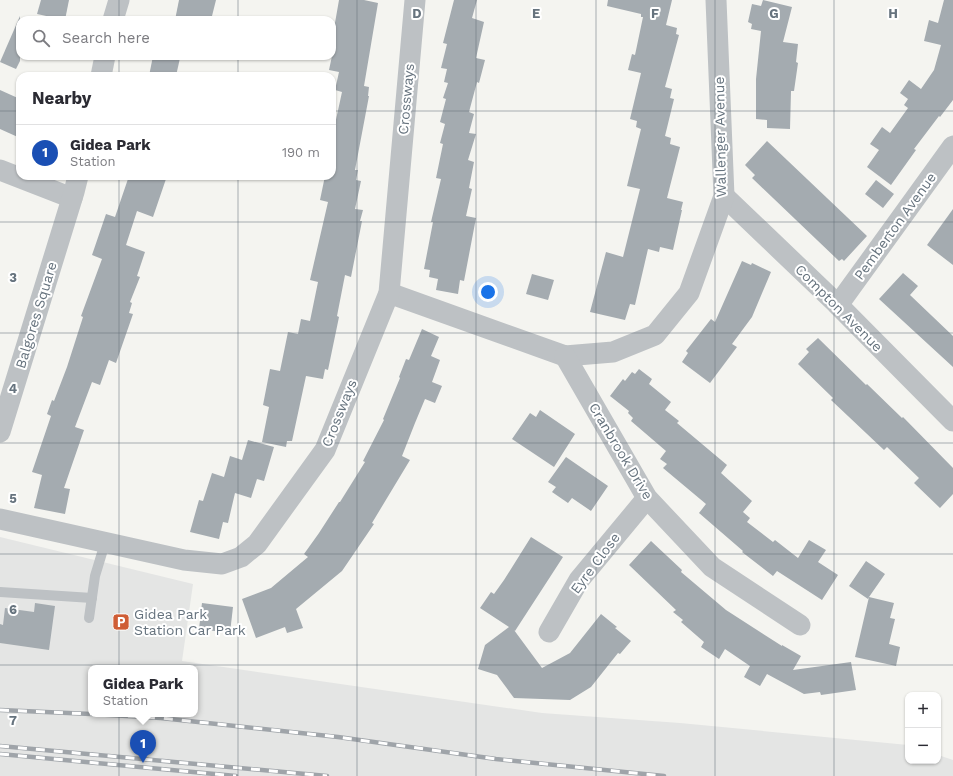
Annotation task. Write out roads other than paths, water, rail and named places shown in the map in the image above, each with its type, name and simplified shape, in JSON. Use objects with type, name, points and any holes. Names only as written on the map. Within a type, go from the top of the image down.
[{"type":"street","name":"Crossways","points":[[0,519],[184,560],[222,564],[241,557],[257,544],[325,450],[389,293],[415,0]]},
{"type":"street","name":"Wallenger Avenue","points":[[389,293],[565,356],[613,352],[655,335],[689,293],[724,196],[716,0]]},
{"type":"street","points":[[102,72],[104,60]]},
{"type":"street","name":"Pemberton Avenue","points":[[838,305],[953,146]]},
{"type":"street","points":[[0,170],[16,176]]},
{"type":"street","points":[[26,180],[72,198]]},
{"type":"street","name":"Balgores Square","points":[[0,432],[77,180]]},
{"type":"street","name":"Compton Avenue","points":[[724,196],[838,305],[953,421]]},
{"type":"street","name":"Cranbrook Drive","points":[[565,356],[646,498],[712,567],[800,626]]},
{"type":"street","name":"Eyre Close","points":[[549,632],[580,580],[646,498]]},
{"type":"lane","points":[[89,618],[95,576],[105,543]]},
{"type":"lane","points":[[0,592],[92,598]]},
{"type":"railway","points":[[0,710],[88,714]]},
{"type":"railway","points":[[144,717],[338,737],[496,759],[664,776]]},
{"type":"railway","points":[[0,746],[327,776]]},
{"type":"railway","points":[[0,754],[236,776]]},
{"type":"place","name":"Gidea Park Station Car Park","points":[[121,622]]},
{"type":"place","name":"Gidea Park","points":[[143,763]]}]
